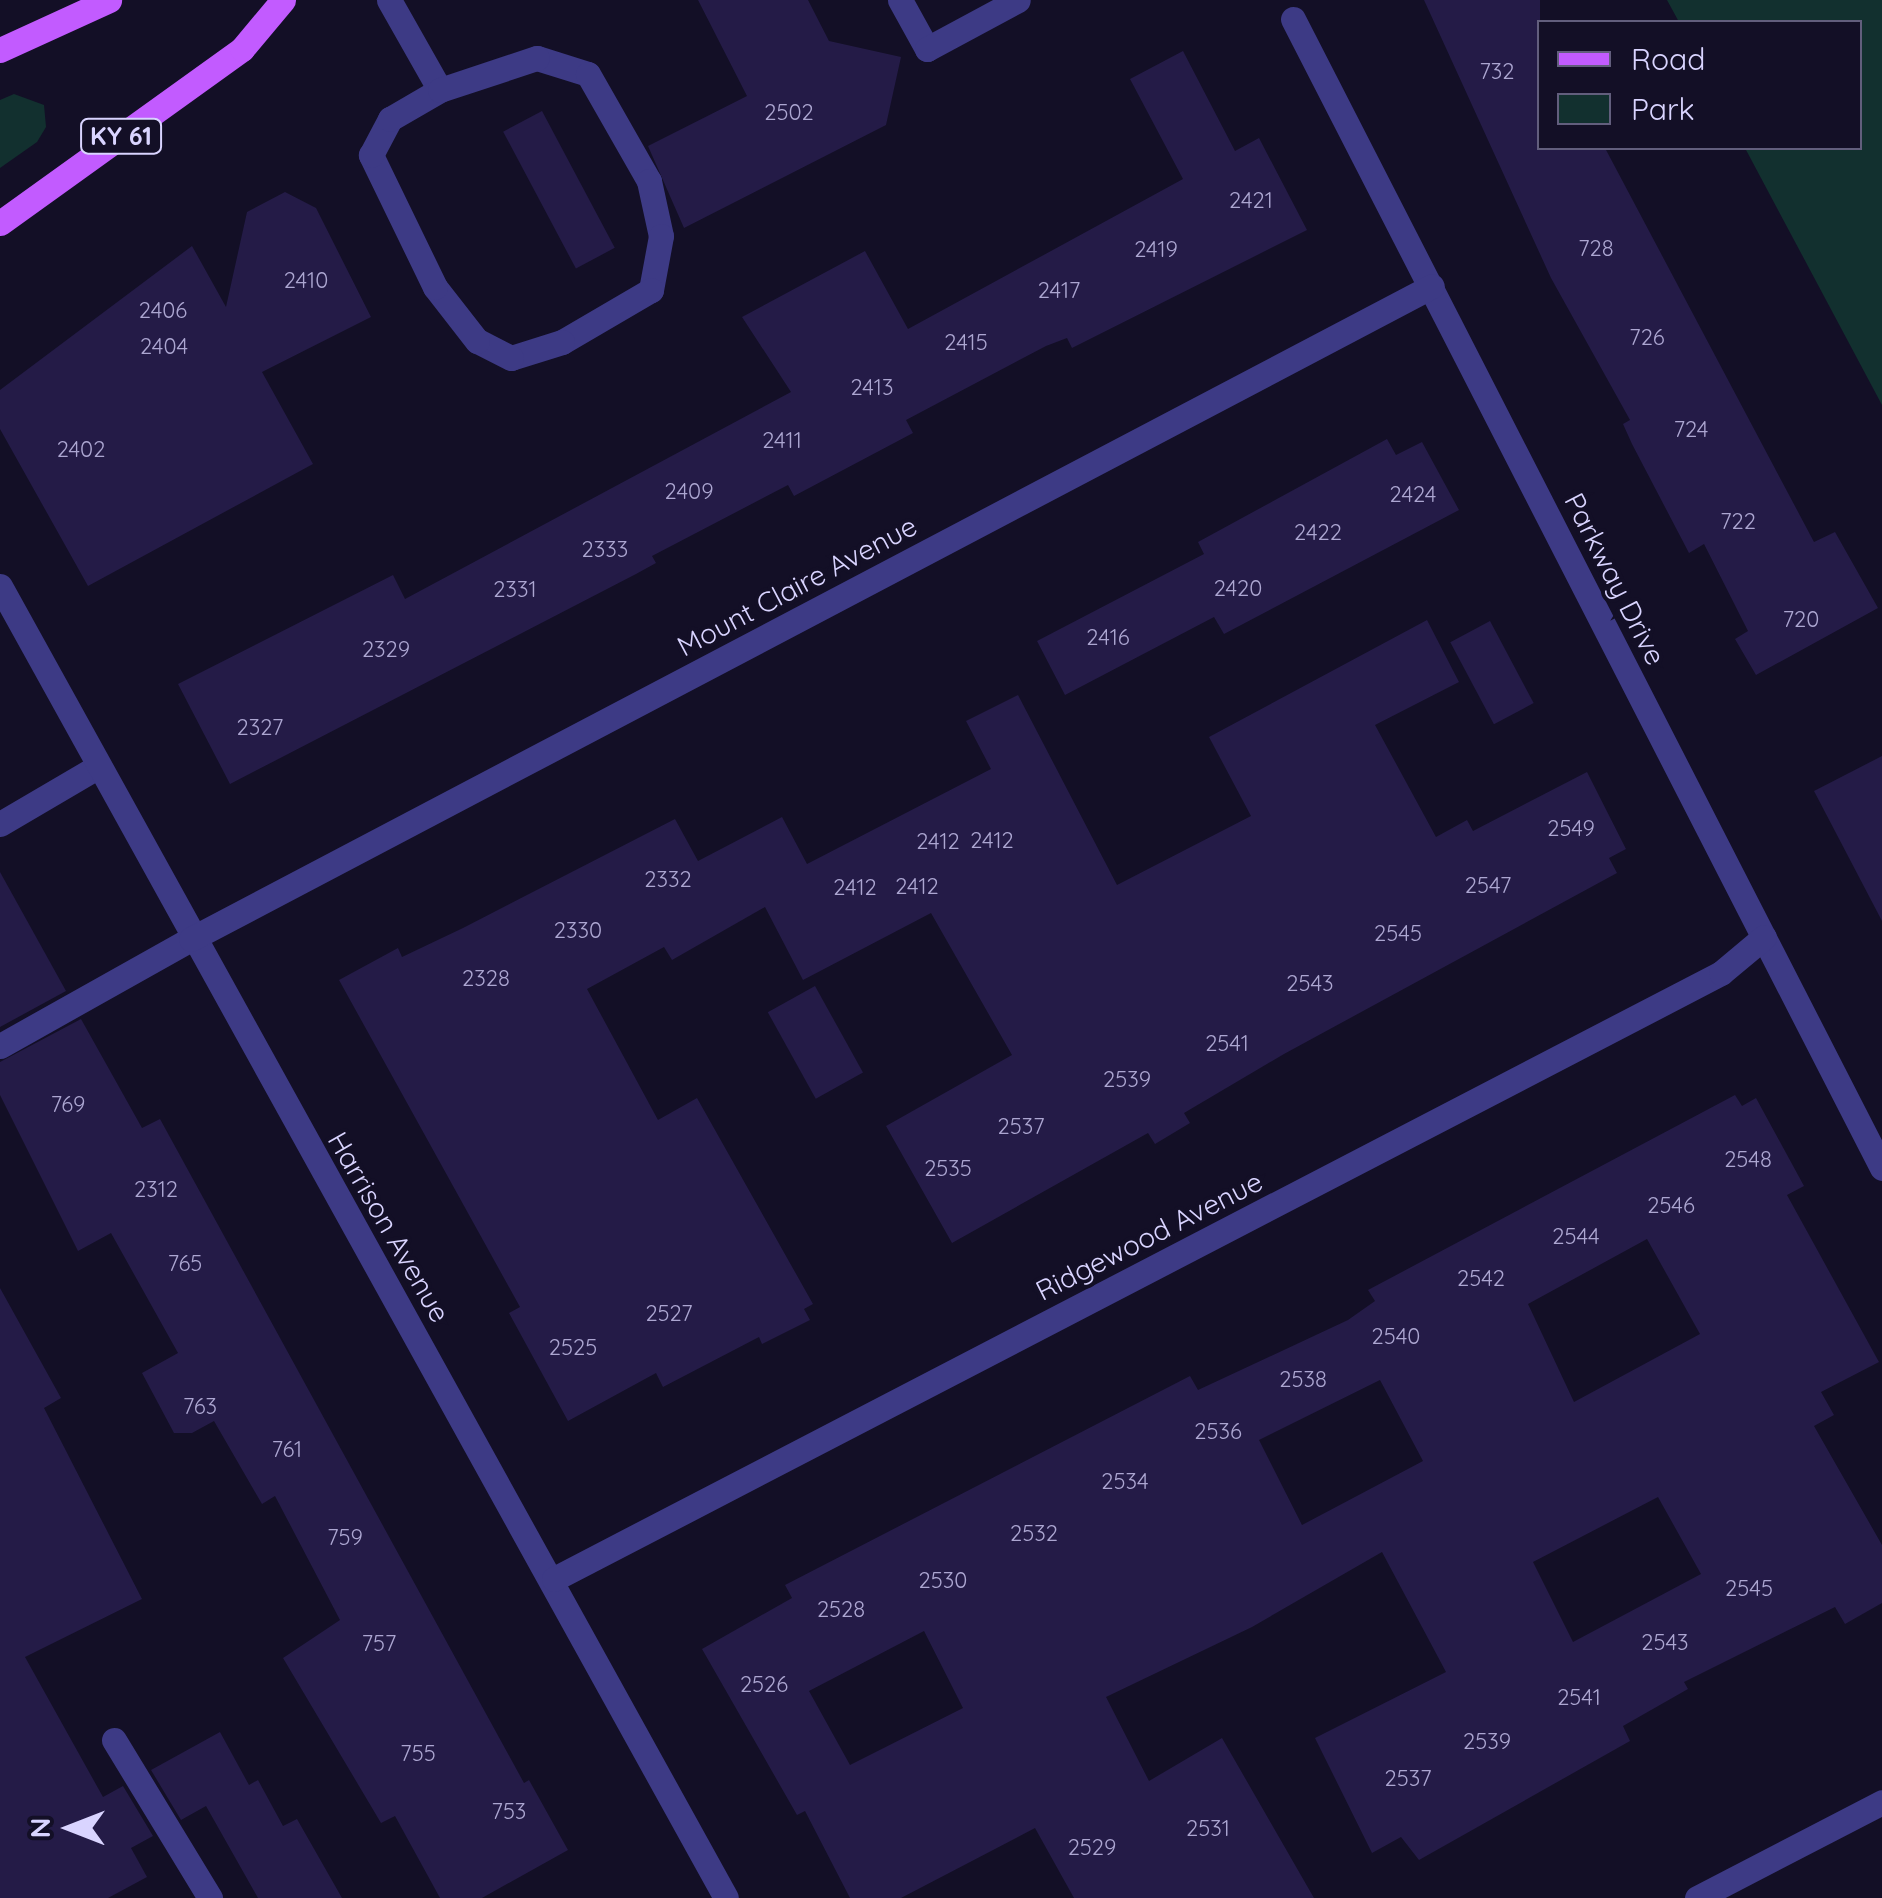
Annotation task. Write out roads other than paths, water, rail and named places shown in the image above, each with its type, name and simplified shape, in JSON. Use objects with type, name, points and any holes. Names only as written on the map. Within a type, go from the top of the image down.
[{"type":"main road","points":[[0,50],[109,0]]},
{"type":"main road","name":"KY 61","points":[[0,223],[242,49],[284,0]]},
{"type":"street","points":[[389,0],[440,90]]},
{"type":"street","points":[[900,0],[927,50],[1018,0]]},
{"type":"street","name":"Parkway Drive","points":[[1292,18],[1882,1168]]},
{"type":"street","points":[[538,58],[588,74],[649,181],[662,236],[651,290],[562,342],[511,358],[477,342],[435,287],[372,154],[390,119],[440,90],[538,58]]},
{"type":"street","name":"Mount Claire Avenue","points":[[0,1046],[190,939],[1432,286]]},
{"type":"street","name":"Harrison Avenue","points":[[0,586],[190,939],[554,1579],[726,1898]]},
{"type":"street","points":[[0,824],[97,766]]},
{"type":"street","name":"Ridgewood Avenue","points":[[554,1579],[1720,973],[1764,937]]},
{"type":"street","points":[[114,1740],[210,1898]]},
{"type":"street","points":[[1696,1898],[1882,1802]]}]
